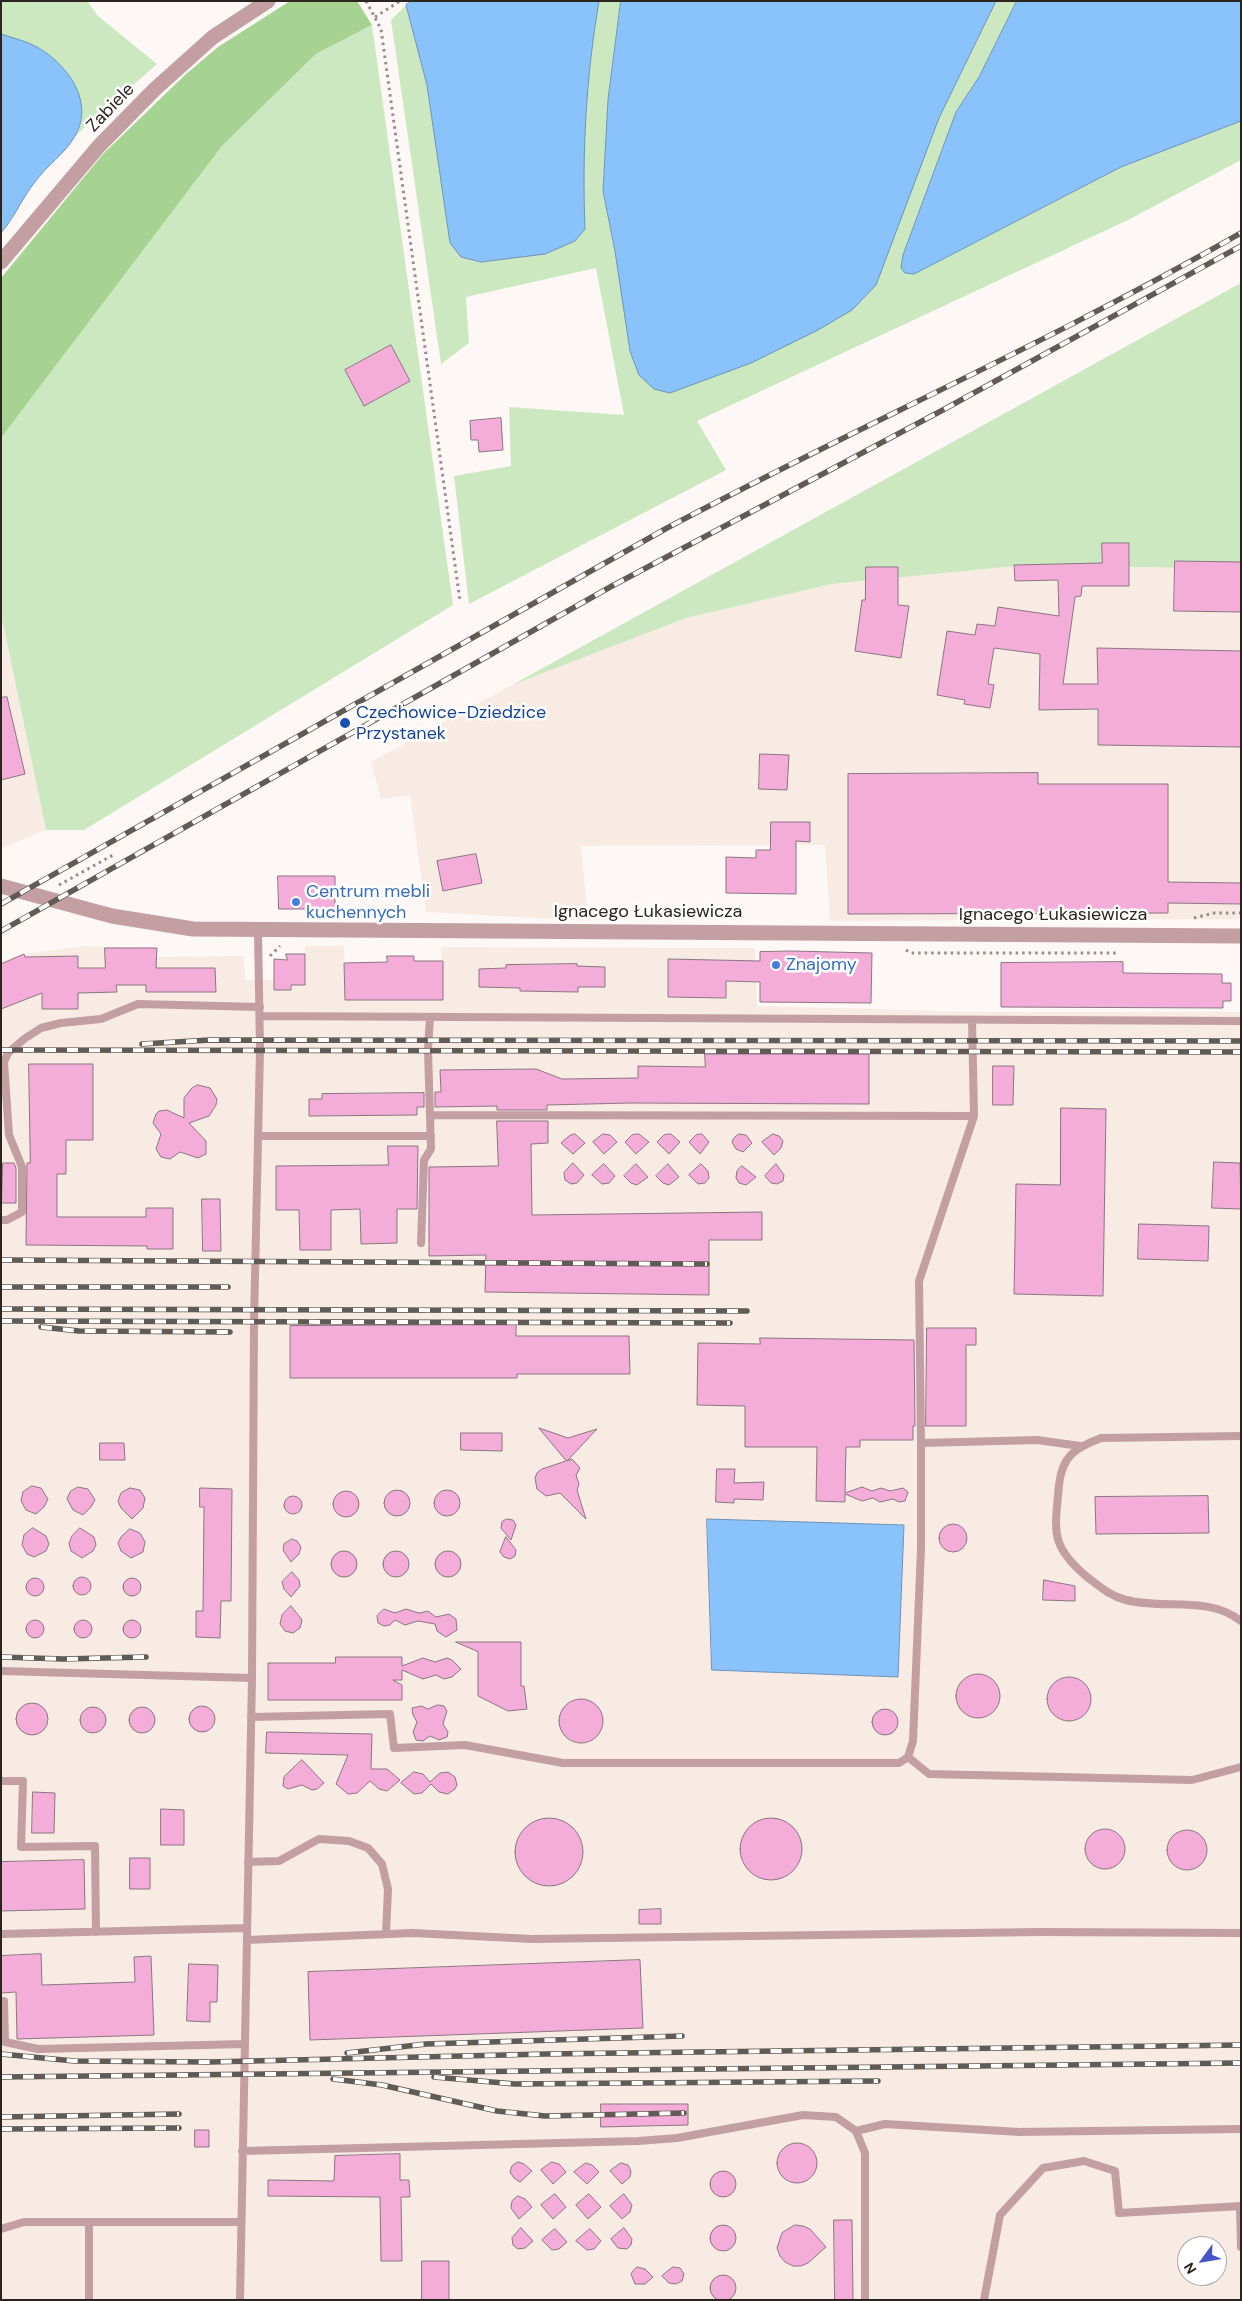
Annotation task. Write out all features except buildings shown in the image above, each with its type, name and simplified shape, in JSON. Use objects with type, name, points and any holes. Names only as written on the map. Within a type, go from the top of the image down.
[{"type":"street","name":"Zabiele","points":[[1,262],[99,146],[155,89],[213,37],[268,1]]},
{"type":"street","name":"Ignacego Łukasiewicza","points":[[1,886],[112,916],[193,929],[1241,936]]},
{"type":"lane","points":[[240,2300],[252,1678],[254,1332],[260,1011],[258,930]]},
{"type":"lane","points":[[1,1220],[7,1220],[22,1212],[22,1167],[9,1135],[3,1062],[8,1053],[24,1039],[42,1028],[61,1023],[101,1019],[138,1004],[260,1011],[430,1017],[1241,1021]]},
{"type":"lane","points":[[421,1243],[424,1160],[431,1149],[428,1050],[430,1017]]},
{"type":"lane","points":[[251,1717],[390,1714],[394,1748],[465,1745],[563,1763],[899,1762],[908,1757],[913,1741],[920,1588],[919,1281],[974,1116],[972,1020]]},
{"type":"lane","points":[[430,1115],[974,1116]]},
{"type":"lane","points":[[258,1136],[430,1136]]},
{"type":"lane","points":[[1241,1436],[1101,1438],[1080,1446],[1067,1459],[1060,1472],[1055,1528],[1059,1543],[1068,1561],[1108,1594],[1127,1600],[1214,1607],[1241,1620]]},
{"type":"lane","points":[[921,1443],[1037,1440],[1080,1446]]},
{"type":"lane","points":[[1,1671],[252,1678]]},
{"type":"lane","points":[[908,1757],[929,1774],[1192,1780],[1241,1767]]},
{"type":"lane","points":[[1,1782],[23,1782],[21,1847],[95,1846],[96,1932]]},
{"type":"lane","points":[[248,1862],[279,1861],[320,1839],[349,1841],[368,1848],[382,1864],[388,1889],[386,1934]]},
{"type":"lane","points":[[1,1934],[247,1928]]},
{"type":"lane","points":[[247,1940],[413,1933],[532,1939],[1040,1932],[1241,1933]]},
{"type":"lane","points":[[1,2001],[4,2001],[5,2042],[38,2049],[244,2044]]},
{"type":"lane","points":[[242,2151],[638,2141],[677,2138],[804,2115],[836,2118],[856,2131],[865,2152],[865,2300]]},
{"type":"lane","points":[[856,2131],[885,2124],[1020,2132],[1241,2129]]},
{"type":"lane","points":[[984,2300],[1000,2215],[1043,2168],[1084,2161],[1115,2171],[1119,2213],[1240,2206],[1241,2247]]},
{"type":"lane","points":[[1,2229],[24,2222],[241,2222]]},
{"type":"lane","points":[[89,2222],[89,2300]]},
{"type":"path","points":[[366,1],[381,29],[460,601]]},
{"type":"path","points":[[375,17],[400,1]]},
{"type":"path","points":[[39,897],[113,855]]},
{"type":"shaded area","points":[[1026,565],[1241,569],[1241,919],[830,921],[825,845],[581,846],[588,921],[426,912],[410,795],[381,799],[371,762],[512,685],[686,618],[832,584]]},
{"type":"shaded area","points":[[1,614],[46,830],[1,848]]},
{"type":"shaded area","points":[[85,946],[155,948],[155,957],[244,956],[245,980],[274,980],[274,990],[291,985],[305,985],[305,946],[344,946],[345,1000],[443,1000],[441,947],[755,948],[757,1006],[987,1012],[1241,1012],[1241,2300],[1,2300],[1,962],[24,954]]},
{"type":"green space","points":[[1,1],[87,1],[98,16],[157,64],[75,136],[82,117],[65,69],[37,47],[1,34]]},
{"type":"green space","points":[[290,1],[357,1],[372,25],[316,54],[222,146],[1,438],[1,278],[103,154],[186,74],[218,47]]},
{"type":"green space","points":[[599,1],[621,1],[608,100],[603,191],[615,251],[939,118],[996,1],[1017,1],[979,77],[956,112],[903,255],[914,274],[1121,167],[1241,121],[1241,160],[1128,220],[697,421],[726,470],[469,604],[454,476],[511,466],[509,407],[624,415],[596,268],[466,297],[469,343],[441,364],[391,20],[406,5],[427,85],[450,243],[585,229],[584,171],[586,115]]},
{"type":"green space","points":[[372,25],[453,605],[84,830],[46,830],[1,614],[1,438],[222,146],[316,54]]},
{"type":"green space","points":[[1241,283],[1241,569],[1026,565],[832,584],[686,618],[512,685]]},
{"type":"water","points":[[411,1],[599,1],[586,115],[584,171],[585,229],[575,241],[545,254],[481,262],[461,257],[450,243],[427,85],[406,5]]},
{"type":"water","points":[[621,1],[996,1],[939,118],[876,285],[852,310],[818,330],[751,363],[670,393],[654,389],[639,375],[630,351],[615,251],[603,191],[608,100]]},
{"type":"water","points":[[1017,1],[1241,1],[1241,121],[1121,167],[914,274],[905,273],[901,268],[903,255],[956,112],[979,77]]},
{"type":"water","points":[[1,34],[37,47],[58,63],[75,85],[80,97],[82,110],[75,136],[30,188],[1,233]]},
{"type":"water","points":[[707,1519],[904,1525],[898,1677],[712,1670]]},
{"type":"railway","points":[[1,904],[667,528],[1099,310],[1241,233]]},
{"type":"railway","points":[[1,931],[612,586],[941,411],[1241,246]]},
{"type":"railway","points":[[142,1044],[210,1040],[1241,1041]]},
{"type":"railway","points":[[1,1050],[1241,1052]]},
{"type":"railway","points":[[1,1260],[707,1264]]},
{"type":"railway","points":[[1,1287],[228,1287]]},
{"type":"railway","points":[[1,1309],[747,1311]]},
{"type":"railway","points":[[1,1321],[730,1323]]},
{"type":"railway","points":[[41,1327],[79,1331],[230,1332]]},
{"type":"railway","points":[[1,1657],[63,1659],[146,1657]]},
{"type":"railway","points":[[347,2053],[426,2044],[682,2036]]},
{"type":"railway","points":[[1,2054],[74,2061],[210,2062],[546,2054],[1241,2045]]},
{"type":"railway","points":[[1,2077],[1241,2063]]},
{"type":"railway","points":[[434,2077],[515,2084],[878,2081]]},
{"type":"railway","points":[[333,2079],[382,2085],[497,2111],[545,2116],[684,2113]]},
{"type":"railway","points":[[1,2117],[179,2114]]},
{"type":"railway","points":[[1,2129],[179,2128]]},
{"type":"place","name":"Czechowice-Dziedzice Przystanek","points":[[345,723]]},
{"type":"place","name":"Centrum mebli kuchennych","points":[[296,902]]},
{"type":"place","name":"Znajomy","points":[[776,965]]}]
